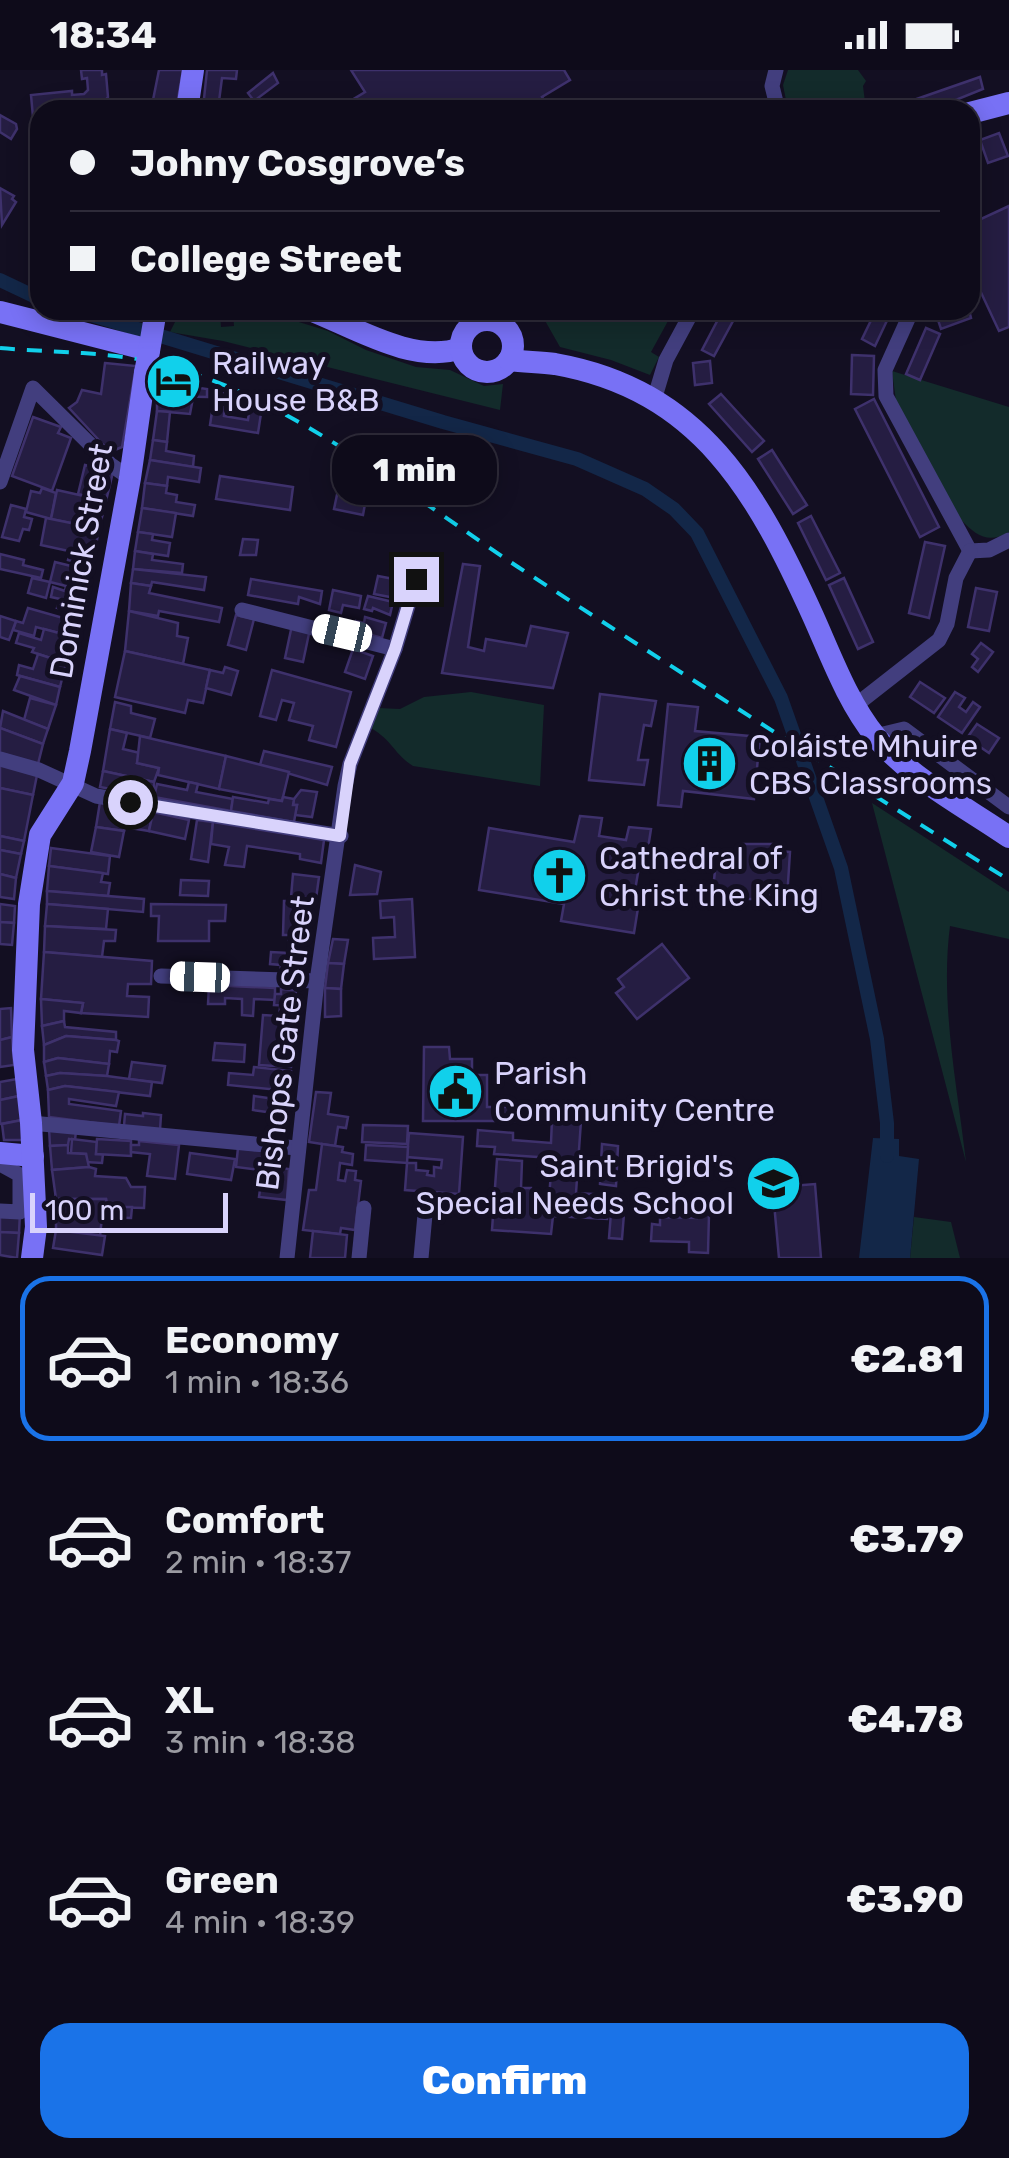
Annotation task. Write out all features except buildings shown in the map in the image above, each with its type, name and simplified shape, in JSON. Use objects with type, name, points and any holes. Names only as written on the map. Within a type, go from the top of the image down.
[{"type":"street","points":[[188,100],[193,70]]},
{"type":"street","points":[[776,70],[772,86],[776,100]]},
{"type":"street","points":[[980,109],[1009,102]]},
{"type":"street","points":[[0,312],[148,357]]},
{"type":"street","name":"Dominick Street","points":[[73,783],[130,478],[155,320]]},
{"type":"street","points":[[336,320],[411,349],[447,353],[461,348]]},
{"type":"street","points":[[486,320],[465,332],[461,348],[466,362],[480,371],[496,371],[509,360],[513,340],[510,320]]},
{"type":"street","points":[[654,400],[666,360],[688,320]]},
{"type":"street","points":[[908,320],[886,370],[886,396],[970,551]]},
{"type":"street","points":[[509,360],[553,364],[594,375],[654,400],[687,424],[727,462],[756,501],[781,546],[872,731],[910,770],[1009,837]]},
{"type":"street","points":[[0,482],[32,388],[130,478]]},
{"type":"street","points":[[970,551],[989,550],[1009,540]]},
{"type":"street","points":[[856,705],[939,640],[947,624],[956,578],[970,551]]},
{"type":"street","name":"Bishops Gate Street","points":[[287,1258],[317,981],[350,764],[395,649],[416,579]]},
{"type":"street","points":[[242,610],[395,649]]},
{"type":"street","points":[[872,731],[904,728],[1009,806]]},
{"type":"street","points":[[0,760],[73,783],[96,796],[340,836]]},
{"type":"street","points":[[32,1258],[36,1227],[33,1156],[23,1050],[29,904],[40,835],[73,783]]},
{"type":"street","points":[[161,976],[317,981]]},
{"type":"street","points":[[31,1122],[298,1148]]},
{"type":"street","points":[[0,1153],[33,1156]]},
{"type":"street","points":[[0,1164],[20,1175],[20,1212],[0,1211]]},
{"type":"street","points":[[421,1258],[426,1204]]},
{"type":"street","points":[[360,1258],[364,1208]]},
{"type":"green space","points":[[788,70],[858,70],[866,81],[865,100],[786,100],[783,85]]},
{"type":"green space","points":[[176,320],[220,320],[221,327],[234,326],[234,320],[292,320],[416,367],[450,370],[484,386],[503,384],[500,410],[223,341],[170,332]]},
{"type":"green space","points":[[545,320],[669,320],[651,352],[659,357],[650,375],[560,347]]},
{"type":"green space","points":[[892,371],[1009,407],[1009,532],[983,536],[961,520],[896,401]]},
{"type":"green space","points":[[471,692],[544,705],[540,786],[413,766],[371,728],[378,708],[400,709],[424,697]]},
{"type":"green space","points":[[872,803],[1009,892],[1009,939],[950,926],[948,1014],[966,1162]]},
{"type":"green space","points":[[914,1217],[951,1222],[960,1258],[910,1258]]},
{"type":"water","points":[[873,1138],[899,1139],[899,1156],[919,1159],[910,1258],[859,1258]]},
{"type":"waterway","points":[[0,280],[30,294]]},
{"type":"waterway","points":[[108,320],[577,459],[645,489],[674,509],[697,533],[781,698],[841,868],[877,1039],[887,1156]]},
{"type":"railway","points":[[0,348],[109,355],[152,362],[218,383],[263,403],[352,454],[579,607],[1009,880]]},
{"type":"place","name":"Railway House B&B","points":[[173,381]]},
{"type":"place","name":"Coláiste Mhuire CBS Classrooms","points":[[710,764]]},
{"type":"place","name":"Cathedral of Christ the King","points":[[560,876]]},
{"type":"place","name":"Parish Community Centre","points":[[455,1091]]},
{"type":"place","name":"Saint Brigid's Special Needs School","points":[[773,1184]]},
{"type":"route","points":[[130,802],[340,836],[350,764],[395,649],[416,579]]}]
